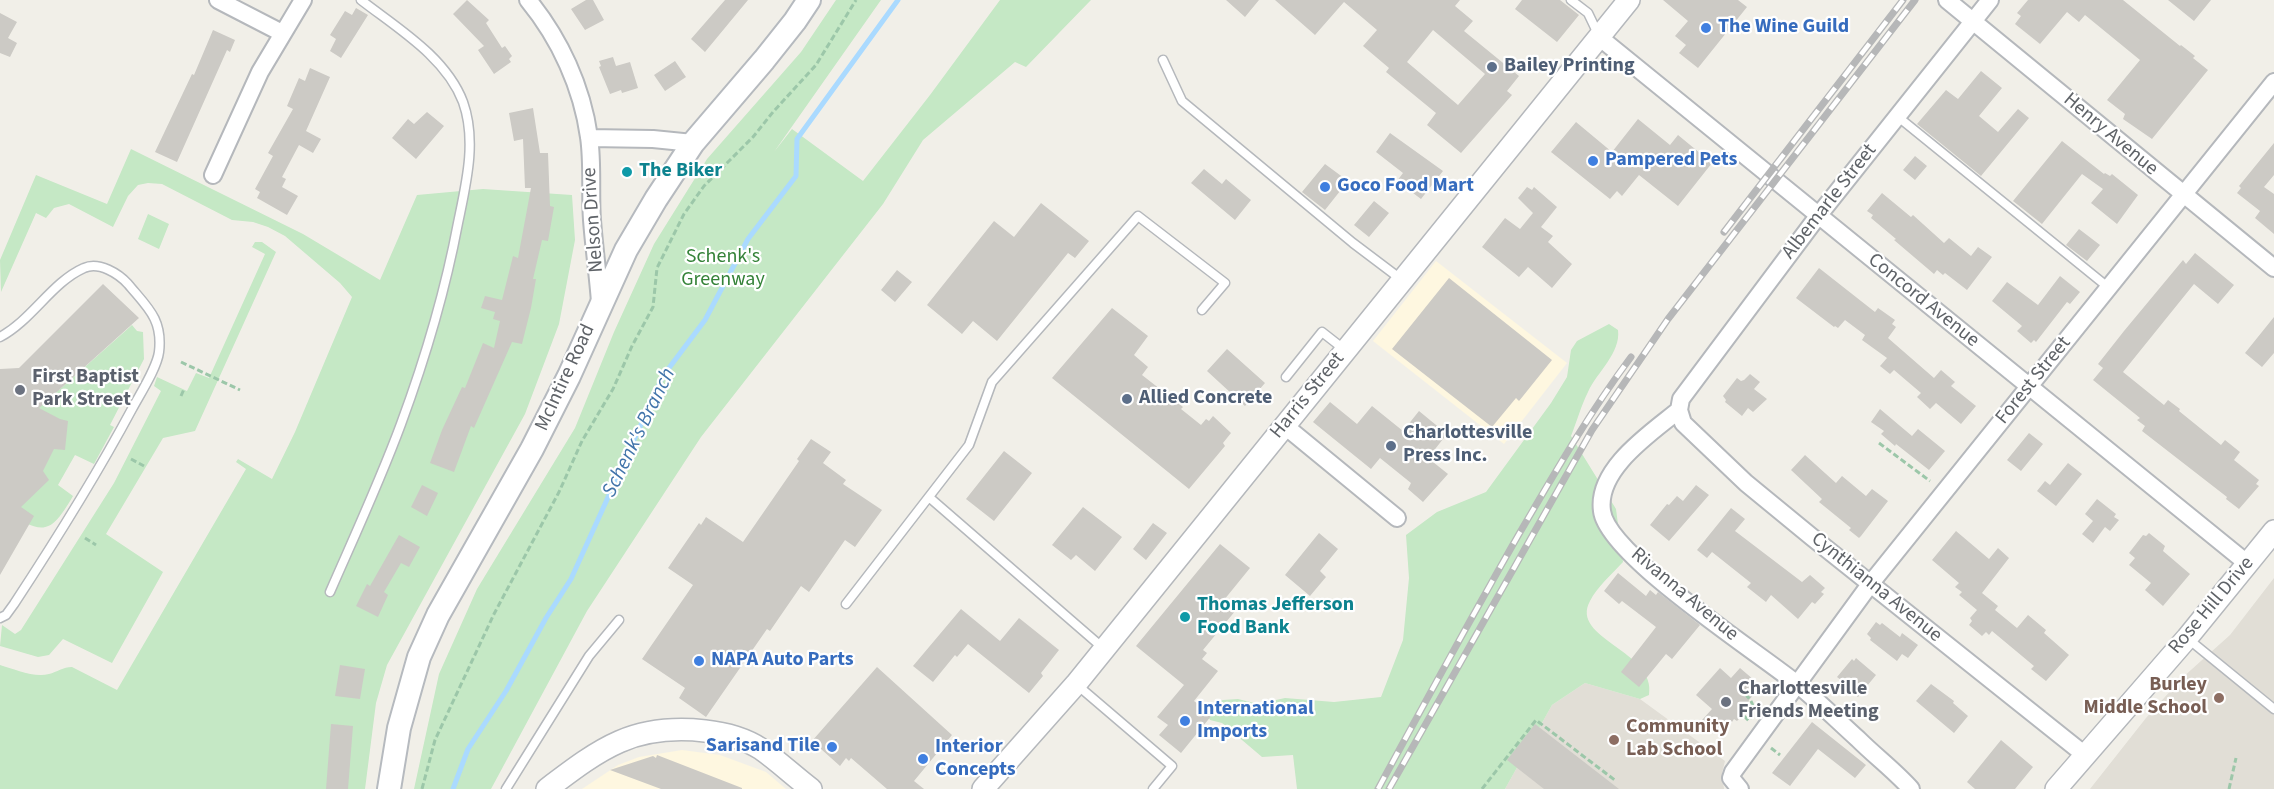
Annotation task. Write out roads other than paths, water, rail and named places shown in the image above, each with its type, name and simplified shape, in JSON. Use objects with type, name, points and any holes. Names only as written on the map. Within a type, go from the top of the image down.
[{"type":"main road","name":"McIntire Road","points":[[388,789],[399,728],[419,657],[438,615],[532,449],[569,376],[600,302],[626,250],[693,143],[764,60],[809,0]]},
{"type":"street","points":[[218,0],[282,33]]},
{"type":"street","points":[[213,175],[260,72],[303,0]]},
{"type":"street","name":"Nelson Drive","points":[[528,0],[552,33],[565,58],[580,98],[589,138],[592,220],[600,302]]},
{"type":"street","name":"Harris Street","points":[[983,789],[1076,684],[1629,0]]},
{"type":"street","name":"Henry Avenue","points":[[1947,0],[2182,195],[2274,268]]},
{"type":"street","name":"Albemarle Street","points":[[1679,410],[1681,399],[1818,216],[1990,0]]},
{"type":"street","name":"Concord Avenue","points":[[1599,37],[2247,564]]},
{"type":"street","name":"Forest Street","points":[[1740,789],[1731,778],[1732,772],[1871,583],[2274,82]]},
{"type":"street","name":"Nelson Drive","points":[[589,138],[653,139],[693,143]]},
{"type":"street","name":"Cynthianna Avenue","points":[[1679,410],[1683,423],[1746,483],[2071,746],[2085,754]]},
{"type":"street","name":"Rivanna Avenue","points":[[1679,410],[1627,454],[1615,469],[1606,486],[1602,501],[1605,523],[1648,570],[1797,684]]},
{"type":"street","points":[[1285,426],[1397,518]]},
{"type":"street","name":"Rose Hill Drive","points":[[2056,789],[2187,638],[2274,531]]},
{"type":"street","points":[[1797,684],[1911,789]]},
{"type":"street","points":[[548,789],[607,746],[635,735],[674,728],[718,732],[742,740],[760,749],[811,789]]},
{"type":"lane","points":[[330,592],[401,426],[431,339],[452,257],[469,167],[469,128],[464,103],[458,90],[440,66],[423,49],[361,0]]},
{"type":"lane","points":[[1571,0],[1588,13],[1599,37]]},
{"type":"lane","points":[[1163,60],[1182,101],[1353,243],[1402,280]]},
{"type":"lane","points":[[1897,116],[2109,288]]},
{"type":"lane","points":[[846,604],[969,445],[992,382],[1138,216],[1225,283],[1202,310]]},
{"type":"lane","points":[[0,337],[15,329],[62,283],[85,267],[108,270],[121,276],[153,312],[159,336],[159,354],[154,366],[105,458],[20,595],[6,615],[0,618]]},
{"type":"lane","points":[[1286,377],[1322,332],[1346,350]]},
{"type":"lane","points":[[930,498],[1104,648]]},
{"type":"lane","points":[[506,789],[590,656],[619,620]]},
{"type":"lane","points":[[2187,638],[2274,709]]},
{"type":"lane","points":[[1076,684],[1172,766],[1153,789]]},
{"type":"waterway","name":"Schenk's Branch","points":[[453,789],[468,749],[506,691],[546,618],[571,579],[663,376],[705,320],[748,239],[796,176],[797,139],[898,0]]},
{"type":"railway","points":[[1724,232],[1903,0]]},
{"type":"railway","points":[[1389,789],[1592,430],[1668,319],[1915,0]]},
{"type":"railway","points":[[1378,789],[1532,511],[1586,422],[1631,357]]},
{"type":"place","name":"The Wine Guild","points":[[1706,28]]},
{"type":"place","name":"Bailey Printing","points":[[1492,67]]},
{"type":"place","name":"Pampered Pets","points":[[1593,161]]},
{"type":"place","name":"The Biker","points":[[627,172]]},
{"type":"place","name":"Goco Food Mart","points":[[1325,187]]},
{"type":"place","name":"First Baptist Park Street","points":[[20,390]]},
{"type":"place","name":"Allied Concrete","points":[[1127,399]]},
{"type":"place","name":"Charlottesville Press Inc.","points":[[1391,446]]},
{"type":"place","name":"Thomas Jefferson Food Bank","points":[[1185,617]]},
{"type":"place","name":"NAPA Auto Parts","points":[[699,661]]},
{"type":"place","name":"Burley Middle School","points":[[2219,698]]},
{"type":"place","name":"Charlottesville Friends Meeting","points":[[1726,702]]},
{"type":"place","name":"International Imports","points":[[1185,721]]},
{"type":"place","name":"Community Lab School","points":[[1614,740]]},
{"type":"place","name":"Sarisand Tile","points":[[832,747]]},
{"type":"place","name":"Interior Concepts","points":[[923,759]]},
{"type":"park label","name":"Schenk's Greenway","points":[[723,270]]}]
